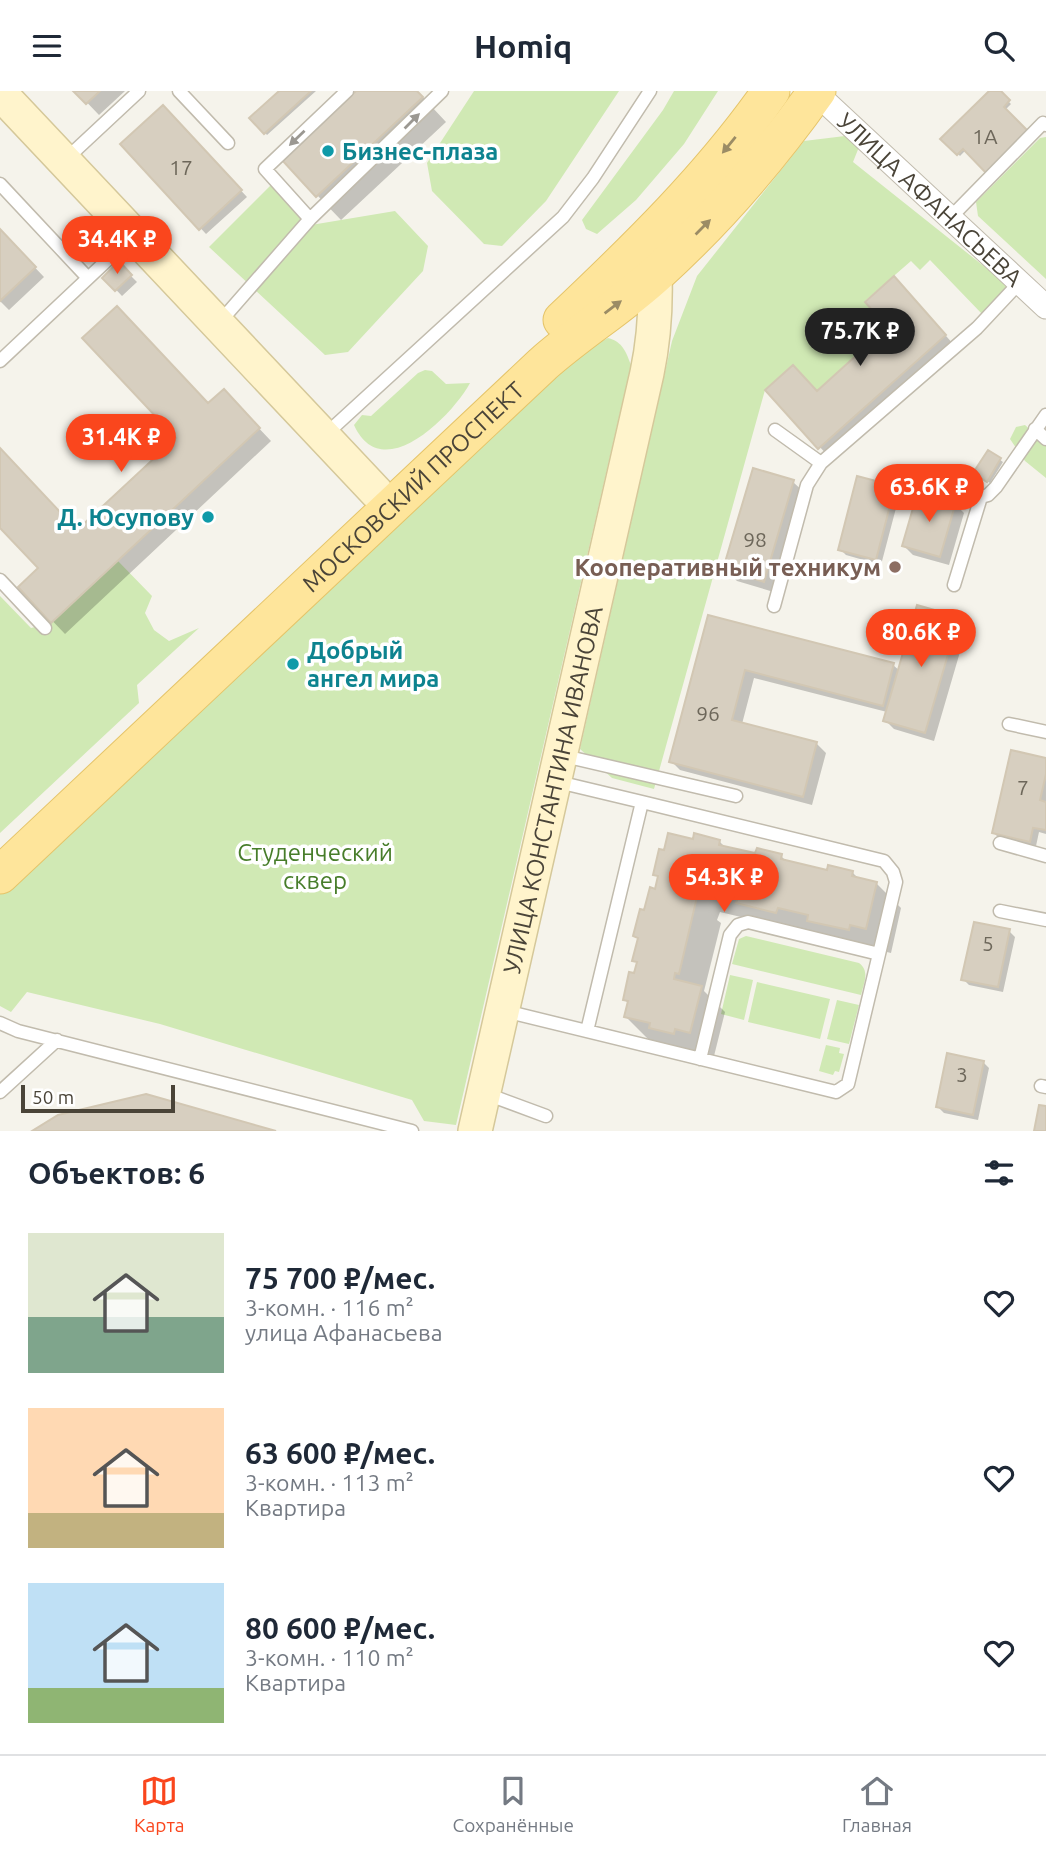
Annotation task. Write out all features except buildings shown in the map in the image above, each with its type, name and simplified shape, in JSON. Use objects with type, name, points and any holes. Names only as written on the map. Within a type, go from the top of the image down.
[{"type":"main road","name":"МОСКОВСКИЙ ПРОСПЕКТ","points":[[0,875],[573,338],[647,261],[707,173],[771,91]]},
{"type":"main road","name":"МОСКОВСКИЙ ПРОСПЕКТ","points":[[0,847],[377,493],[647,261],[715,216],[783,136],[816,92]]},
{"type":"street","name":"УЛИЦА АФАНАСЬЕВА","points":[[816,92],[1046,307]]},
{"type":"street","points":[[0,93],[377,493]]},
{"type":"street","name":"УЛИЦА КОНСТАНТИНА ИВАНОВА","points":[[475,1131],[653,346],[656,307],[647,261]]},
{"type":"lane","points":[[65,160],[139,91]]},
{"type":"lane","points":[[179,91],[228,143]]},
{"type":"lane","points":[[310,219],[265,169],[347,91]]},
{"type":"lane","points":[[218,324],[310,219],[442,91]]},
{"type":"lane","points":[[324,436],[563,216],[593,178],[650,91]]},
{"type":"lane","points":[[950,218],[1043,123],[1046,125]]},
{"type":"lane","points":[[0,184],[88,278]]},
{"type":"lane","points":[[0,361],[134,235]]},
{"type":"lane","points":[[774,606],[807,485],[821,463],[977,328],[1020,282]]},
{"type":"lane","points":[[892,476],[981,497],[988,495],[1046,415]]},
{"type":"lane","points":[[1035,429],[1046,439]]},
{"type":"lane","points":[[775,430],[821,463]]},
{"type":"lane","points":[[954,585],[981,497]]},
{"type":"lane","points":[[0,580],[45,628]]},
{"type":"lane","points":[[1009,724],[1046,732]]},
{"type":"lane","points":[[557,768],[736,796]]},
{"type":"lane","points":[[501,1010],[836,1092],[841,1091],[848,1084],[896,882],[891,867],[884,861],[642,802],[557,768]]},
{"type":"lane","points":[[587,1031],[642,802]]},
{"type":"lane","points":[[1000,843],[1046,856]]},
{"type":"lane","points":[[1000,911],[1046,921]]},
{"type":"lane","points":[[700,1059],[730,935],[738,925],[748,922],[879,954]]},
{"type":"lane","points":[[0,1023],[18,1031],[412,1131]]},
{"type":"lane","points":[[0,1093],[57,1040]]},
{"type":"lane","points":[[484,1093],[546,1116]]},
{"type":"green space","points":[[474,91],[619,91],[546,201],[502,246],[484,244],[432,191],[427,163]]},
{"type":"green space","points":[[674,91],[718,91],[684,144],[636,200],[597,234],[586,229],[582,220]]},
{"type":"green space","points":[[845,136],[859,147],[853,162],[1010,287],[983,315],[930,260],[920,270],[911,261],[865,301],[888,328],[817,391],[793,365],[765,390],[654,789],[612,778],[580,749],[672,341],[697,276],[804,141]]},
{"type":"green space","points":[[1046,137],[1046,279],[978,216],[976,202],[1040,138]]},
{"type":"green space","points":[[271,185],[311,225],[395,211],[428,246],[423,271],[348,352],[325,355],[209,247]]},
{"type":"green space","name":"Студенческий сквер","points":[[608,338],[621,345],[631,365],[456,1125],[424,1121],[412,1100],[160,1024],[27,992],[11,1012],[0,1006],[0,890],[584,350]]},
{"type":"green space","points":[[432,371],[446,384],[470,383],[448,412],[416,440],[398,448],[381,449],[366,442],[354,425],[362,415],[371,416],[418,373]]},
{"type":"green space","points":[[1025,425],[1046,444],[1046,478],[1025,461],[1010,439],[1016,427]]},
{"type":"green space","points":[[117,560],[152,596],[145,613],[154,630],[169,641],[199,628],[137,685],[139,703],[0,833],[0,596],[31,628],[51,623]]},
{"type":"green space","points":[[746,936],[859,963],[865,973],[861,995],[732,964],[739,939]]},
{"type":"green space","points":[[730,975],[753,980],[744,1020],[721,1014]]},
{"type":"green space","points":[[757,982],[830,999],[820,1039],[748,1022]]},
{"type":"green space","points":[[837,1000],[859,1005],[849,1044],[827,1039]]},
{"type":"green space","points":[[826,1045],[840,1048],[839,1053],[844,1054],[839,1072],[835,1071],[833,1075],[819,1071]]},
{"type":"place","name":"Бизнес-плаза","points":[[328,151]]},
{"type":"place","name":"Д. Юсупову","points":[[208,517]]},
{"type":"place","name":"Кооперативный техникум","points":[[895,567]]},
{"type":"place","name":"Добрый ангел мира","points":[[293,664]]}]
